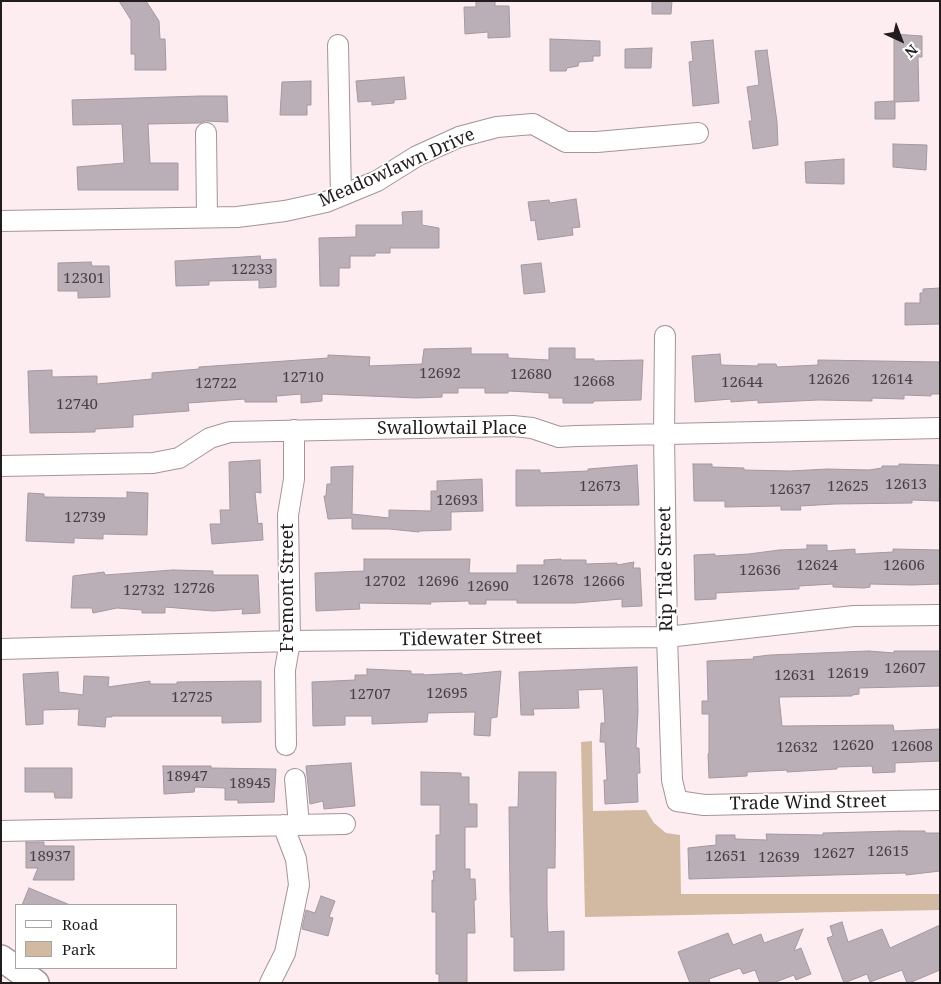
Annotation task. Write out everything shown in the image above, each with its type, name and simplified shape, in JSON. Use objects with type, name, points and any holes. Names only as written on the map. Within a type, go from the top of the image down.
[{"type":"main road","points":[[1,958],[15,968]]},
{"type":"main road","points":[[16,969],[36,983]]},
{"type":"street","points":[[338,45],[341,196]]},
{"type":"street","name":"Meadowlawn Drive","points":[[1,221],[237,216],[285,211],[326,202],[377,181],[418,156],[459,137],[497,127],[533,124],[566,142],[597,142],[698,133]]},
{"type":"street","points":[[206,133],[207,217]]},
{"type":"street","name":"Rip Tide Street","points":[[665,336],[664,434],[668,637],[672,780],[677,801]]},
{"type":"street","name":"Swallowtail Place","points":[[1,466],[153,463],[179,458],[210,438],[230,432],[512,426],[532,428],[559,436],[940,428]]},
{"type":"street","name":"Fremont Street","points":[[286,745],[286,670],[290,641],[288,515],[294,479],[294,430]]},
{"type":"street","name":"Tidewater Street","points":[[1,649],[290,641],[668,637],[854,616],[940,616]]},
{"type":"street","points":[[270,983],[285,953],[299,885],[291,825],[295,779]]},
{"type":"street","name":"Trade Wind Street","points":[[677,801],[704,805],[940,800]]},
{"type":"street","points":[[1,831],[345,824]]},
{"type":"green space","points":[[592,741],[593,811],[646,810],[654,823],[666,833],[680,835],[681,894],[940,894],[940,910],[585,917],[581,742]]},
{"type":"building","points":[[119,1],[146,1],[159,21],[160,39],[165,39],[166,70],[135,70],[135,54],[131,54],[131,20]]},
{"type":"building","points":[[476,1],[495,1],[495,6],[509,6],[510,37],[488,38],[488,32],[465,34],[464,7],[476,7]]},
{"type":"building","points":[[652,1],[672,1],[671,14],[652,14]]},
{"type":"building","points":[[894,34],[922,36],[922,57],[918,57],[919,101],[895,102],[895,119],[875,119],[875,102],[894,101]]},
{"type":"building","points":[[550,39],[600,41],[600,56],[593,56],[593,61],[579,62],[578,66],[567,68],[566,71],[550,71]]},
{"type":"building","points":[[713,40],[719,103],[693,106],[689,62],[693,61],[691,42]]},
{"type":"building","points":[[652,48],[651,68],[625,68],[625,49]]},
{"type":"building","points":[[767,50],[777,122],[778,145],[753,149],[749,121],[752,121],[747,87],[759,85],[755,51]]},
{"type":"building","points":[[404,77],[406,99],[394,100],[394,103],[372,105],[372,101],[358,102],[356,81]]},
{"type":"building","points":[[311,81],[311,105],[307,105],[307,115],[280,115],[282,82]]},
{"type":"building","points":[[227,96],[228,122],[205,121],[199,123],[148,124],[150,163],[178,163],[178,190],[78,190],[77,167],[124,163],[122,124],[73,125],[72,100]]},
{"type":"building","points":[[893,144],[927,145],[926,170],[893,167]]},
{"type":"building","points":[[844,159],[844,184],[806,183],[805,162]]},
{"type":"building","points":[[576,199],[580,227],[572,228],[573,235],[538,240],[535,220],[531,221],[528,202],[549,200],[550,203]]},
{"type":"building","points":[[422,211],[422,225],[439,228],[439,248],[390,248],[390,253],[375,253],[375,256],[350,256],[350,268],[339,268],[339,286],[320,286],[319,238],[356,237],[356,225],[403,225],[402,212]]},
{"type":"building","points":[[260,256],[261,260],[276,259],[276,287],[259,288],[259,280],[209,281],[209,285],[176,286],[175,261]]},
{"type":"building","points":[[91,262],[92,266],[109,266],[110,297],[78,298],[78,291],[58,291],[58,263]]},
{"type":"building","points":[[541,263],[545,292],[524,294],[521,265]]},
{"type":"building","points":[[940,288],[940,324],[905,325],[905,303],[920,303],[920,293],[923,293],[923,289]]},
{"type":"building","points":[[471,348],[471,354],[508,354],[508,358],[549,360],[549,348],[575,348],[575,359],[594,359],[594,361],[643,360],[641,400],[563,403],[563,398],[549,398],[549,393],[508,391],[508,393],[485,393],[485,388],[458,388],[458,393],[442,393],[442,397],[417,398],[322,394],[322,401],[301,403],[301,394],[276,396],[277,402],[245,402],[245,399],[188,403],[189,411],[133,415],[133,427],[95,429],[95,432],[30,433],[28,371],[52,370],[52,377],[97,376],[97,384],[152,379],[152,373],[199,369],[199,367],[328,358],[328,355],[370,357],[369,366],[422,364],[424,349]]},
{"type":"building","points":[[720,354],[721,365],[758,366],[758,364],[776,364],[777,367],[818,365],[818,360],[940,362],[940,394],[931,394],[931,396],[904,395],[904,399],[872,398],[872,401],[818,400],[758,403],[758,400],[731,402],[731,399],[695,402],[692,356]]},
{"type":"building","points":[[260,460],[261,493],[255,492],[258,524],[262,523],[263,540],[212,544],[210,524],[221,524],[220,510],[230,510],[229,462]]},
{"type":"building","points":[[693,464],[712,464],[712,467],[744,468],[744,470],[790,471],[827,469],[869,470],[882,468],[882,466],[899,466],[899,464],[940,465],[939,501],[912,500],[912,503],[800,506],[801,510],[781,510],[781,506],[725,507],[725,501],[694,501]]},
{"type":"building","points":[[637,465],[639,505],[516,506],[516,470],[540,470],[540,473],[588,471],[588,469]]},
{"type":"building","points":[[353,466],[352,514],[389,518],[389,510],[431,511],[431,491],[437,491],[437,481],[482,479],[483,511],[451,512],[451,530],[419,532],[389,529],[352,529],[352,518],[328,519],[324,496],[326,496],[327,484],[331,484],[331,467]]},
{"type":"building","points":[[127,492],[148,493],[147,535],[103,534],[103,539],[74,538],[74,543],[26,541],[28,493],[44,494],[44,497],[127,498]]},
{"type":"building","points":[[807,545],[827,545],[827,551],[855,549],[855,554],[893,552],[893,549],[940,550],[940,584],[870,584],[870,587],[864,588],[833,587],[833,584],[799,586],[799,589],[716,593],[716,599],[695,600],[694,555],[715,554],[715,556],[807,549]]},
{"type":"building","points":[[364,559],[470,559],[469,573],[517,573],[517,565],[544,565],[544,560],[586,560],[586,564],[617,563],[617,565],[634,562],[633,568],[640,568],[642,606],[622,607],[622,599],[575,603],[517,603],[517,600],[486,600],[486,604],[469,604],[469,601],[430,602],[431,604],[359,603],[360,609],[316,611],[315,573],[364,571]]},
{"type":"building","points":[[173,570],[213,571],[213,575],[258,575],[260,613],[242,614],[243,609],[213,611],[165,607],[165,613],[142,613],[142,610],[117,608],[93,613],[92,608],[71,608],[73,576],[104,572],[105,575]]},
{"type":"building","points":[[869,651],[894,653],[894,651],[940,651],[940,686],[859,688],[859,694],[852,696],[779,697],[782,726],[893,725],[894,731],[940,729],[940,761],[895,763],[895,772],[873,773],[872,766],[837,767],[837,769],[787,772],[787,770],[747,772],[747,776],[709,778],[709,714],[702,714],[702,701],[708,701],[707,661],[754,659],[753,657],[770,655]]},
{"type":"building","points":[[637,667],[638,711],[636,748],[639,748],[640,773],[637,773],[638,802],[605,804],[604,780],[607,780],[605,742],[600,742],[601,723],[605,723],[603,689],[578,690],[579,708],[533,709],[534,715],[521,715],[519,672]]},
{"type":"building","points":[[367,669],[411,671],[411,674],[424,675],[462,673],[462,675],[501,671],[497,717],[491,718],[490,736],[474,735],[475,712],[428,713],[427,722],[372,724],[372,716],[345,716],[345,725],[313,726],[312,682],[355,680],[355,675],[367,675]]},
{"type":"building","points":[[58,672],[59,692],[83,695],[84,676],[109,677],[108,687],[150,681],[150,684],[177,684],[177,682],[261,681],[261,722],[222,723],[222,716],[112,716],[106,717],[105,727],[78,725],[79,709],[43,710],[43,724],[26,725],[23,674]]},
{"type":"building","points":[[351,763],[355,806],[324,809],[323,801],[310,804],[306,766]]},
{"type":"building","points":[[163,766],[276,769],[274,802],[238,803],[238,800],[225,800],[225,788],[195,787],[194,792],[164,794]]},
{"type":"building","points":[[25,768],[72,768],[72,798],[55,798],[54,792],[25,792]]},
{"type":"building","points":[[421,772],[461,773],[461,777],[469,777],[469,804],[477,804],[477,827],[465,827],[465,869],[470,869],[470,879],[475,879],[476,900],[474,900],[475,933],[467,933],[467,983],[439,983],[439,974],[436,974],[436,912],[432,912],[432,880],[434,880],[433,871],[436,871],[436,835],[440,835],[440,805],[421,805]]},
{"type":"building","points":[[519,772],[556,772],[555,868],[547,868],[548,932],[564,931],[564,970],[514,971],[514,937],[511,937],[509,807],[518,807]]},
{"type":"building","points":[[899,831],[940,833],[940,871],[906,875],[906,873],[689,879],[688,848],[716,845],[716,835],[735,835],[735,839],[767,840],[766,834],[823,835],[823,833]]},
{"type":"building","points":[[26,842],[44,842],[44,846],[74,846],[74,880],[33,880],[38,868],[26,868]]},
{"type":"building","points":[[29,888],[68,904],[22,904]]},
{"type":"building","points":[[321,896],[335,901],[329,917],[333,918],[328,936],[302,929],[306,910],[315,913]]},
{"type":"building","points":[[842,922],[848,942],[882,929],[890,948],[940,925],[940,970],[909,983],[907,983],[902,970],[870,982],[867,974],[844,983],[827,938],[833,936],[830,926]]},
{"type":"building","points":[[803,929],[794,951],[801,948],[811,974],[796,980],[794,975],[773,983],[760,983],[755,970],[743,974],[740,968],[709,979],[710,983],[690,983],[678,952],[728,933],[733,945],[761,934],[764,943]]}]
